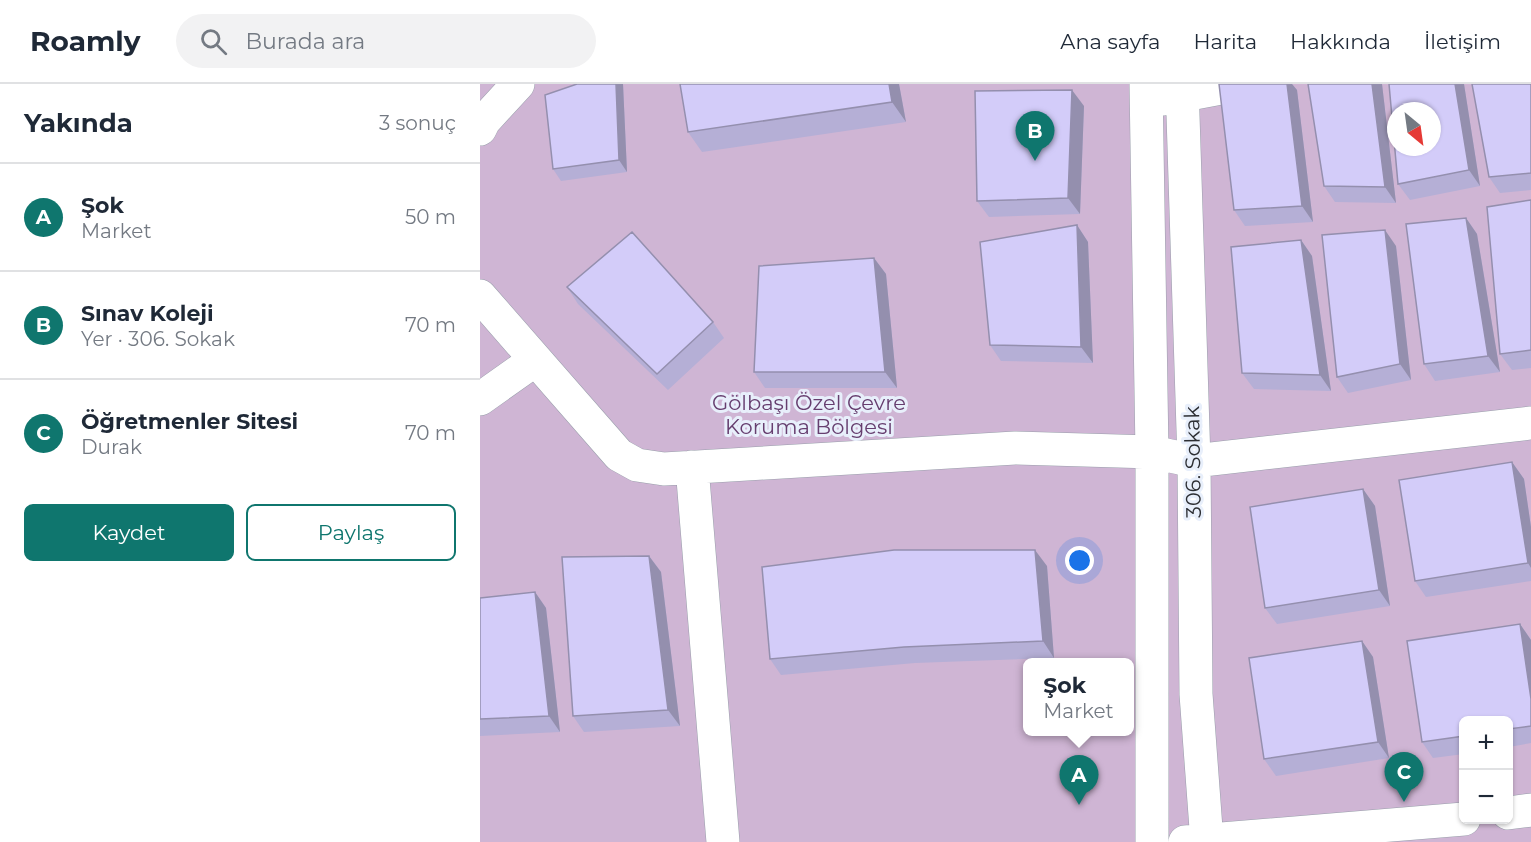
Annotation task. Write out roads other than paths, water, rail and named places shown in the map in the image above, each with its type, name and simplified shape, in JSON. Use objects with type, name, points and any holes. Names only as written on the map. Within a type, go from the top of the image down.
[{"type":"street","points":[[480,129],[484,121],[518,84]]},
{"type":"street","points":[[1152,842],[1152,452],[1146,93],[1242,84]]},
{"type":"street","name":"306. Sokak","points":[[1182,90],[1194,461],[1200,841]]},
{"type":"street","points":[[480,296],[619,455],[637,465],[664,469],[1015,448],[1152,452],[1194,461],[1531,423]]},
{"type":"street","points":[[480,399],[535,360]]},
{"type":"street","points":[[692,466],[723,842]]},
{"type":"street","points":[[1513,812],[1531,810]]},
{"type":"street","points":[[1200,841],[1459,819]]},
{"type":"place","name":"Sınav Koleji","points":[[1035,161]]},
{"type":"place","name":"Öğretmenler Sitesi","points":[[1404,802]]},
{"type":"place","name":"Şok","points":[[1079,805]]},
{"type":"park label","name":"Gölbaşı Özel Çevre Koruma Bölgesi","points":[[809,415]]}]
